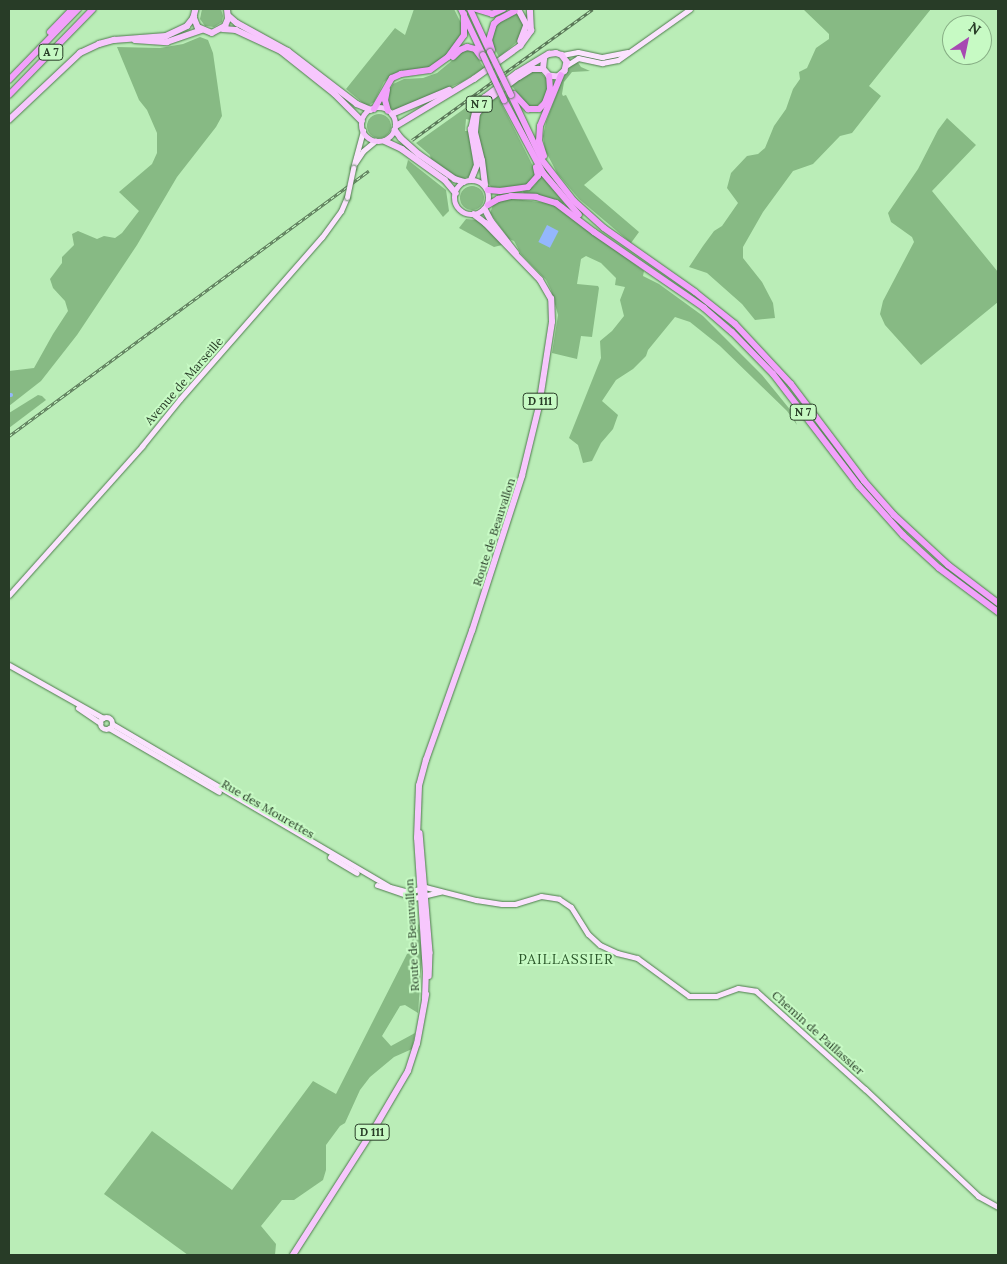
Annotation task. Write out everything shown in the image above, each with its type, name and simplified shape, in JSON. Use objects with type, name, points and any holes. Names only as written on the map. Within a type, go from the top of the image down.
[{"type":"highway","points":[[19,69],[72,9]]},
{"type":"highway","name":"A 7","points":[[9,80],[78,9]]},
{"type":"highway","name":"A 7","points":[[9,95],[93,9]]},
{"type":"highway","points":[[470,9],[491,51]]},
{"type":"highway","points":[[476,9],[492,14],[503,9]]},
{"type":"highway","points":[[491,51],[489,40],[494,24],[502,17],[516,10]]},
{"type":"highway","points":[[462,11],[482,56]]},
{"type":"highway","points":[[372,110],[392,78],[401,74],[430,70],[448,57],[464,35],[462,11]]},
{"type":"highway","points":[[390,113],[385,95],[391,84],[397,79],[431,74],[443,67],[465,48],[475,49],[482,56]]},
{"type":"highway","name":"N 7","points":[[491,51],[538,152],[565,191],[604,228],[696,292],[735,324],[784,376],[864,481],[894,515],[948,565],[998,603]]},
{"type":"highway","name":"N 7","points":[[482,56],[536,161],[563,198],[618,248]]},
{"type":"highway","name":"N 7","points":[[561,75],[540,126],[539,137],[541,151],[565,191]]},
{"type":"highway","points":[[512,94],[526,108],[539,109],[545,103],[550,89],[550,76]]},
{"type":"highway","points":[[486,188],[500,191],[523,188],[530,186],[537,179],[538,171],[516,124]]},
{"type":"highway","name":"N 7","points":[[487,207],[498,199],[511,196],[550,201],[569,211],[594,232],[692,298],[732,332],[792,397],[848,472],[889,520],[939,568],[998,612]]},
{"type":"main road","points":[[9,120],[80,53],[99,44],[175,33],[187,26],[194,17],[195,9]]},
{"type":"main road","points":[[385,141],[395,128],[474,79],[520,46],[531,31],[530,9],[516,10]]},
{"type":"main road","points":[[228,11],[237,23],[288,51],[357,104],[372,110],[390,113],[463,84],[513,49],[521,40],[526,29],[526,20],[516,10]]},
{"type":"main road","points":[[223,29],[228,11]]},
{"type":"main road","points":[[194,17],[202,30]]},
{"type":"main road","points":[[128,39],[158,43],[202,30],[212,33],[223,29],[236,30],[281,51],[336,94],[362,121],[365,135],[374,142],[385,141],[409,154],[445,180],[456,193]]},
{"type":"main road","points":[[552,53],[562,55],[567,66],[561,75],[550,76],[543,69],[544,59],[552,53]]},
{"type":"main road","name":"N 7","points":[[471,180],[477,165],[471,130],[476,108],[484,98],[527,66],[544,59]]},
{"type":"main road","name":"N 7","points":[[486,188],[475,126],[477,114],[488,100],[519,77],[532,69],[543,69]]},
{"type":"main road","points":[[362,121],[372,110]]},
{"type":"main road","points":[[390,113],[401,138],[419,154],[449,176],[464,182],[471,180],[486,188],[487,207],[474,215],[465,213],[455,201],[456,193],[464,182]]},
{"type":"main road","name":"D 111","points":[[487,207],[521,260]]},
{"type":"main road","name":"D 111","points":[[474,215],[486,224],[504,245],[521,260]]},
{"type":"main road","name":"Route de Beauvallon","points":[[293,1255],[374,1129],[408,1071],[417,1044],[425,999],[426,973],[417,812],[424,766],[500,547],[522,476],[539,406],[552,322],[552,307],[544,285],[521,260]]},
{"type":"street","points":[[567,66],[578,58],[602,63],[613,62],[690,9]]},
{"type":"street","points":[[562,55],[578,52],[602,57],[631,51]]},
{"type":"street","name":"Avenue de Marseille","points":[[9,595],[142,446],[180,399],[322,237],[341,211],[363,130]]},
{"type":"street","name":"Avenue de Marseille","points":[[353,168],[363,151],[374,142]]},
{"type":"street","points":[[9,665],[102,720],[110,718],[111,726],[103,728],[102,720]]},
{"type":"street","name":"Rue des Mourettes","points":[[111,726],[383,884],[409,892],[422,888]]},
{"type":"street","name":"Rue des Mourettes","points":[[111,726],[382,888],[409,897],[423,897]]},
{"type":"street","name":"Chemin de Paillassier","points":[[422,888],[502,904],[515,904],[541,896],[561,900],[571,907],[588,934],[600,945],[616,953],[638,958],[689,996],[716,996],[738,988],[756,991],[873,1096],[978,1196],[998,1207]]},
{"type":"street","name":"Chemin de Paillassier","points":[[423,897],[440,892]]},
{"type":"green space","points":[[202,9],[221,9],[222,22],[214,27],[205,26],[200,19]]},
{"type":"green space","points":[[414,9],[454,9],[463,27],[459,38],[445,57],[429,68],[391,76],[384,82],[374,102],[368,106],[364,104],[346,89],[395,28],[405,35]]},
{"type":"green space","points":[[803,9],[931,9],[869,86],[881,96],[852,133],[840,136],[813,164],[793,171],[763,212],[743,247],[743,258],[762,282],[773,303],[775,318],[755,320],[742,304],[707,273],[689,267],[714,231],[722,226],[738,203],[727,188],[731,173],[747,156],[758,154],[765,148],[774,126],[786,109],[793,89],[800,79],[799,72],[807,68],[816,48],[829,39],[829,34]]},
{"type":"green space","points":[[514,14],[519,15],[525,27],[518,41],[499,57],[492,44],[492,34],[497,23]]},
{"type":"green space","points":[[200,37],[208,40],[213,53],[222,116],[216,127],[177,177],[137,245],[77,335],[41,381],[9,406],[9,371],[34,368],[68,311],[65,301],[53,288],[50,279],[62,263],[62,257],[74,245],[72,234],[78,231],[97,239],[104,236],[115,238],[122,233],[139,211],[119,192],[152,164],[157,153],[157,133],[147,110],[139,100],[117,47],[160,48],[183,44]]},
{"type":"green space","points":[[466,49],[474,52],[484,68],[462,82],[397,111],[390,108],[388,102],[389,91],[393,84],[404,79],[423,78],[437,73]]},
{"type":"green space","points":[[577,61],[581,67],[590,71],[572,72],[564,82],[562,94],[563,96],[566,95],[603,169],[584,185],[639,232],[631,243],[579,199],[557,173],[545,150],[543,136],[546,122],[562,80],[572,64]]},
{"type":"green space","points":[[532,71],[539,71],[546,78],[548,85],[544,100],[535,107],[528,106],[511,85]]},
{"type":"green space","points":[[480,94],[482,98],[475,107],[470,120],[466,119],[465,131],[469,131],[474,170],[468,177],[460,179],[431,160],[430,155],[416,143],[471,104]]},
{"type":"green space","points":[[497,95],[535,170],[536,174],[529,183],[523,186],[492,188],[487,182],[476,124],[482,108]]},
{"type":"green space","points":[[379,114],[387,118],[391,126],[387,134],[379,138],[371,134],[367,126],[371,118]]},
{"type":"green space","points":[[947,118],[976,145],[932,191],[998,272],[998,302],[921,365],[885,325],[880,314],[883,301],[914,242],[912,237],[891,222],[888,213],[918,169],[938,130]]},
{"type":"green space","points":[[408,160],[446,190],[449,211],[443,217],[406,168]]},
{"type":"green space","points":[[542,175],[564,203],[563,205],[524,194],[523,191],[534,186]]},
{"type":"green space","points":[[472,186],[480,190],[484,198],[480,206],[472,210],[464,206],[460,198],[464,190]]},
{"type":"green space","points":[[506,198],[548,203],[557,206],[644,271],[643,276],[659,284],[703,316],[762,375],[792,412],[797,425],[787,411],[720,346],[690,322],[675,317],[648,350],[646,356],[633,369],[616,380],[602,401],[618,415],[613,429],[601,443],[592,461],[583,463],[578,445],[569,438],[601,358],[600,341],[612,331],[624,316],[620,300],[625,287],[615,285],[616,278],[601,263],[586,256],[581,259],[577,284],[598,286],[599,288],[592,337],[581,336],[577,359],[552,353],[558,315],[551,290],[546,280],[521,254],[514,241],[509,239],[490,213],[493,205]]},
{"type":"green space","points":[[466,219],[478,220],[502,245],[494,247],[459,228]]},
{"type":"green space","points":[[38,395],[46,400],[9,428],[9,413]]},
{"type":"green space","points":[[419,923],[422,958],[418,1013],[405,1005],[400,1006],[382,1036],[391,1046],[415,1033],[412,1049],[394,1057],[370,1077],[360,1090],[345,1123],[340,1126],[326,1145],[326,1170],[323,1180],[294,1200],[282,1200],[261,1226],[276,1244],[275,1255],[188,1255],[104,1194],[152,1131],[232,1190],[313,1081],[336,1094],[407,954]]},
{"type":"water","points":[[547,225],[559,231],[550,248],[538,242]]},
{"type":"railway","points":[[412,140],[593,9]]},
{"type":"railway","points":[[9,436],[369,171]]},
{"type":"district","name":"PAILLASSIER","points":[[566,959]]}]
